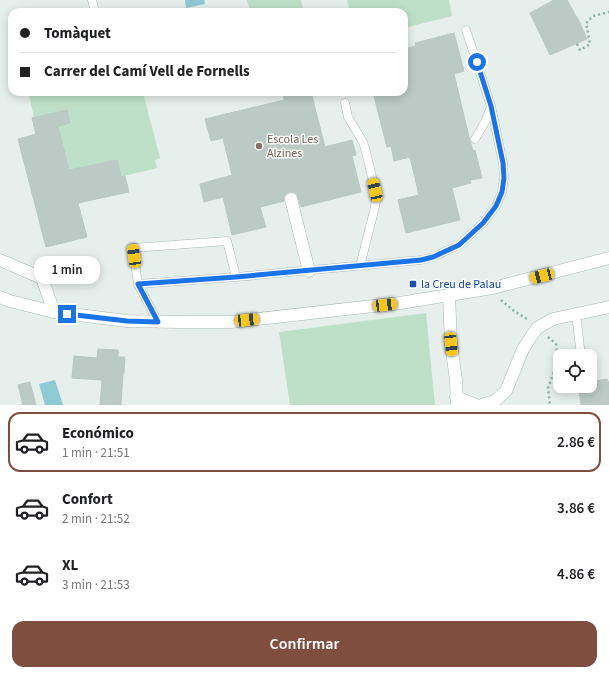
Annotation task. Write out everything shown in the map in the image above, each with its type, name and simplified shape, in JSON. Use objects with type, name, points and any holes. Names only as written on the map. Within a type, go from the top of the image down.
[{"type":"street","points":[[291,199],[309,271]]},
{"type":"street","points":[[0,297],[54,312],[127,321],[231,322],[400,303],[497,287],[609,258]]},
{"type":"street","points":[[0,260],[42,278],[54,312]]},
{"type":"street","points":[[449,295],[451,344],[456,380],[457,401],[476,405]]},
{"type":"street","points":[[482,405],[495,401],[506,391],[523,349],[538,328],[553,319],[609,307]]},
{"type":"lane","points":[[138,284],[309,271],[421,260],[433,257],[459,245],[483,223],[496,206],[502,192],[504,178],[503,163],[491,106],[466,30]]},
{"type":"lane","points":[[345,104],[348,118],[363,142],[375,190],[376,201],[360,266]]},
{"type":"lane","points":[[475,139],[485,122],[491,106]]},
{"type":"lane","points":[[158,322],[138,284],[133,248],[227,241],[236,277]]},
{"type":"lane","points":[[576,314],[580,349]]},
{"type":"path","points":[[576,44],[580,50],[590,44],[586,23],[593,16],[609,12]]},
{"type":"path","points":[[502,301],[528,320],[556,344],[558,361],[548,388],[550,405]]},
{"type":"green space","points":[[247,0],[301,0],[303,8],[249,8]]},
{"type":"green space","points":[[347,0],[449,0],[452,16],[408,27],[408,8],[349,8]]},
{"type":"green space","points":[[29,96],[144,96],[160,158],[155,160],[157,168],[120,177],[116,160],[69,170],[58,126],[70,123],[67,110],[34,118]]},
{"type":"green space","points":[[426,313],[435,405],[290,405],[279,332]]},
{"type":"water","points":[[185,0],[204,0],[205,4],[186,8]]},
{"type":"water","points":[[55,380],[63,405],[45,405],[39,384]]},
{"type":"building","points":[[554,0],[567,0],[587,39],[550,55],[530,13]]},
{"type":"building","points":[[454,33],[464,71],[454,74],[470,141],[473,151],[475,150],[482,178],[470,180],[471,183],[452,188],[460,220],[406,233],[398,200],[419,195],[410,157],[394,161],[391,146],[387,147],[374,96],[408,96],[408,48],[416,46],[415,43]]},
{"type":"building","points":[[284,96],[312,96],[325,147],[352,140],[356,155],[352,156],[361,192],[301,207],[297,194],[289,192],[284,197],[284,201],[260,207],[266,227],[232,235],[223,197],[204,202],[200,184],[232,175],[223,138],[211,141],[205,119],[284,100]]},
{"type":"building","points":[[67,110],[70,123],[58,126],[69,170],[117,160],[121,177],[125,176],[129,192],[78,203],[87,237],[46,247],[18,139],[36,134],[32,118]]},
{"type":"building","points":[[98,349],[118,350],[118,357],[125,357],[121,405],[100,405],[102,380],[72,378],[74,356],[97,358]]},
{"type":"building","points":[[607,379],[608,382],[609,381],[609,405],[581,405],[579,393],[597,393],[597,381]]},
{"type":"building","points":[[30,382],[36,405],[23,405],[18,385]]},
{"type":"place","name":"Escola Les Alzines","points":[[259,146]]},
{"type":"place","name":"la Creu de Palau","points":[[413,284]]},
{"type":"route","points":[[67,314],[127,321],[158,322],[138,284],[236,277],[421,260],[433,257],[459,245],[483,223],[496,206],[502,192],[504,178],[503,163],[491,106],[477,62]]}]
